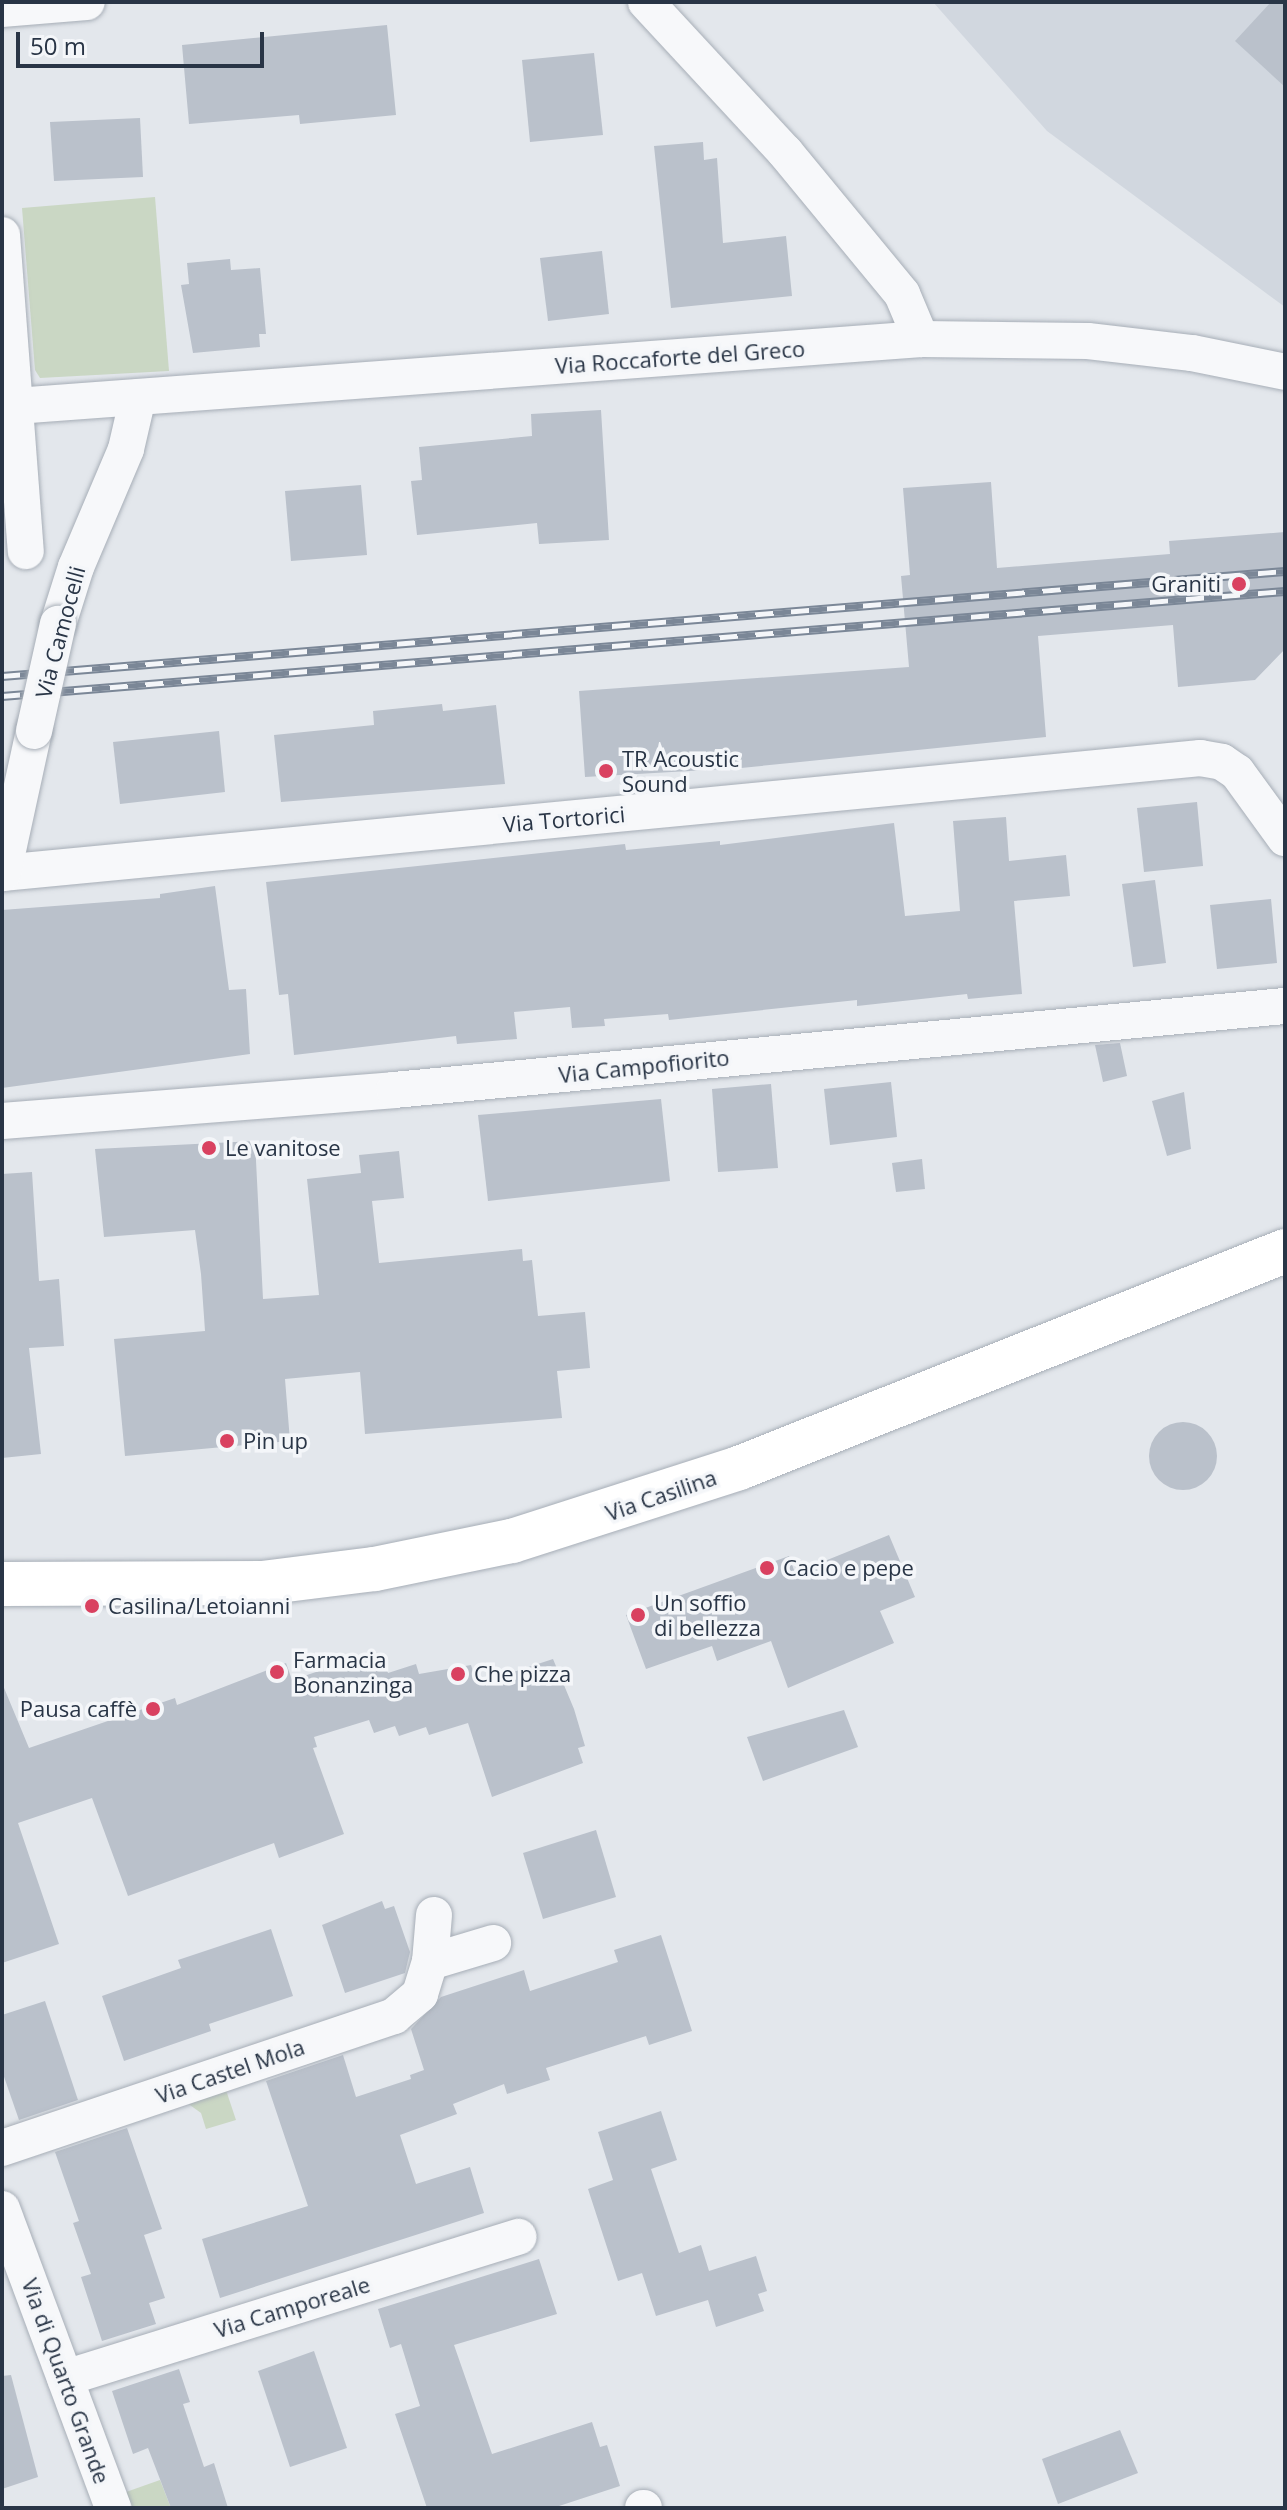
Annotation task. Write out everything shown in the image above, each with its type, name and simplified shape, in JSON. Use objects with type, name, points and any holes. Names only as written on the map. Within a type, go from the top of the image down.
[{"type":"main road","name":"Via Casilina","points":[[2,1584],[262,1583],[375,1569],[512,1541],[608,1514],[739,1468],[1285,1252]]},
{"type":"street","points":[[2,9],[87,2]]},
{"type":"street","points":[[646,2],[776,143],[902,294],[921,339]]},
{"type":"street","points":[[2,235],[10,407],[26,551]]},
{"type":"street","name":"Via Roccaforte del Greco","points":[[10,407],[921,339],[1100,342],[1222,358],[1285,372]]},
{"type":"street","name":"Via Camocelli","points":[[2,873],[58,624],[76,567],[126,449],[138,397]]},
{"type":"street","name":"Via Tortorici","points":[[2,873],[1200,758],[1222,762],[1242,778],[1285,838]]},
{"type":"street","name":"Via Campofiorito","points":[[2,1121],[379,1092],[1285,1006]]},
{"type":"street","name":"Via Castel Mola","points":[[2,2148],[394,2016],[420,1994],[430,1962],[434,1915]]},
{"type":"street","points":[[430,1962],[493,1943]]},
{"type":"street","name":"Via di Quarto Grande","points":[[2,2209],[113,2508]]},
{"type":"street","name":"Via Camporeale","points":[[65,2378],[519,2237]]},
{"type":"shaded area","points":[[933,2],[1285,2],[1285,307],[1047,131]]},
{"type":"green space","points":[[155,197],[169,371],[40,378],[35,370],[22,208]]},
{"type":"green space","points":[[225,2087],[236,2120],[206,2129],[201,2113],[183,2100]]},
{"type":"green space","points":[[160,2480],[171,2508],[132,2508],[126,2492]]},
{"type":"building","points":[[1271,2],[1285,2],[1285,87],[1235,41]]},
{"type":"building","points":[[387,25],[396,115],[300,124],[299,115],[189,124],[182,45]]},
{"type":"building","points":[[594,53],[603,135],[530,142],[522,60]]},
{"type":"building","points":[[140,118],[143,177],[54,181],[50,122]]},
{"type":"building","points":[[703,142],[704,160],[717,158],[723,243],[786,236],[792,296],[671,308],[654,146]]},
{"type":"building","points":[[602,251],[609,314],[548,321],[540,258]]},
{"type":"building","points":[[230,259],[231,270],[260,268],[266,334],[259,334],[260,347],[193,353],[181,285],[189,284],[187,263]]},
{"type":"building","points":[[601,410],[609,540],[539,544],[537,523],[417,535],[411,481],[422,480],[419,447],[532,436],[531,414]]},
{"type":"building","points":[[991,482],[997,568],[1170,554],[1169,541],[1285,532],[1285,649],[1255,680],[1178,687],[1173,625],[1038,636],[1046,737],[741,768],[585,777],[579,691],[909,667],[901,576],[910,575],[903,488]]},
{"type":"building","points":[[361,485],[367,555],[291,561],[285,491]]},
{"type":"building","points":[[442,704],[443,711],[496,705],[505,784],[281,802],[274,735],[374,725],[373,711]]},
{"type":"building","points":[[219,731],[225,792],[120,804],[113,742]]},
{"type":"building","points":[[1197,802],[1203,866],[1144,872],[1137,808]]},
{"type":"building","points":[[1006,817],[1009,861],[1066,855],[1070,896],[1014,901],[1022,994],[968,999],[967,994],[857,1006],[857,1000],[669,1020],[668,1014],[604,1019],[605,1026],[572,1028],[570,1007],[514,1012],[517,1039],[457,1044],[456,1036],[294,1055],[288,994],[279,995],[266,882],[625,844],[626,850],[720,841],[720,845],[894,823],[905,916],[960,911],[953,821]]},
{"type":"building","points":[[1155,880],[1166,963],[1133,967],[1122,884]]},
{"type":"building","points":[[215,886],[229,990],[246,989],[250,1054],[2,1088],[2,910],[160,898],[160,894]]},
{"type":"building","points":[[1271,899],[1277,963],[1217,969],[1210,905]]},
{"type":"building","points":[[1120,1043],[1127,1076],[1103,1082],[1095,1045]]},
{"type":"building","points":[[891,1082],[897,1137],[830,1145],[824,1089]]},
{"type":"building","points":[[771,1084],[778,1168],[718,1172],[712,1089]]},
{"type":"building","points":[[1184,1092],[1191,1149],[1167,1156],[1152,1101]]},
{"type":"building","points":[[661,1099],[670,1181],[488,1201],[478,1115]]},
{"type":"building","points":[[255,1141],[263,1299],[319,1295],[307,1179],[361,1173],[359,1155],[399,1151],[404,1198],[372,1201],[379,1263],[522,1249],[523,1261],[532,1260],[538,1316],[585,1312],[590,1368],[557,1371],[562,1418],[365,1434],[360,1372],[285,1379],[290,1441],[125,1456],[114,1339],[205,1331],[201,1274],[195,1230],[104,1237],[95,1149]]},
{"type":"building","points":[[922,1159],[925,1189],[896,1192],[892,1163]]},
{"type":"building","points":[[32,1172],[39,1281],[59,1279],[64,1346],[29,1348],[41,1454],[2,1458],[2,1174]]},
{"type":"building","points":[[1183,1422],[1207,1432],[1217,1456],[1207,1480],[1183,1490],[1159,1480],[1149,1456],[1159,1432]]},
{"type":"building","points":[[889,1535],[915,1597],[880,1611],[894,1643],[788,1688],[771,1641],[717,1661],[712,1646],[646,1669],[626,1615],[789,1556],[795,1573]]},
{"type":"building","points":[[361,1657],[366,1670],[385,1664],[388,1673],[416,1664],[419,1674],[471,1665],[477,1684],[553,1659],[574,1709],[585,1746],[578,1748],[583,1763],[492,1797],[468,1723],[429,1735],[426,1727],[399,1736],[395,1726],[374,1733],[369,1720],[314,1737],[317,1747],[313,1748],[344,1834],[279,1858],[274,1843],[128,1896],[92,1798],[18,1823],[59,1944],[2,1963],[2,1683],[29,1748],[175,1698],[177,1705],[286,1663],[292,1680]]},
{"type":"building","points":[[844,1710],[858,1747],[763,1781],[747,1737]]},
{"type":"building","points":[[596,1830],[616,1897],[543,1919],[523,1853]]},
{"type":"building","points":[[382,1901],[385,1909],[394,1906],[410,1952],[405,1973],[345,1993],[322,1925]]},
{"type":"building","points":[[271,1929],[293,1996],[209,2024],[211,2031],[124,2061],[102,1996],[181,1968],[178,1960]]},
{"type":"building","points":[[661,1935],[692,2031],[649,2045],[646,2036],[546,2068],[550,2080],[507,2094],[504,2084],[453,2104],[457,2114],[400,2135],[416,2184],[470,2167],[484,2213],[220,2298],[202,2239],[308,2206],[266,2081],[343,2055],[356,2097],[411,2079],[410,2075],[424,2070],[411,2029],[441,1997],[524,1970],[530,1991],[618,1962],[614,1950]]},
{"type":"building","points":[[45,2001],[78,2100],[19,2120],[2,2071],[2,2015]]},
{"type":"building","points":[[661,2111],[677,2160],[651,2169],[679,2253],[701,2245],[709,2271],[756,2256],[767,2291],[758,2294],[764,2311],[716,2327],[708,2300],[656,2316],[642,2273],[618,2281],[588,2189],[613,2180],[598,2132]]},
{"type":"building","points":[[127,2128],[162,2229],[144,2235],[165,2298],[149,2303],[156,2324],[102,2341],[81,2277],[91,2274],[73,2223],[79,2221],[55,2152]]},
{"type":"building","points":[[539,2259],[557,2314],[454,2345],[492,2454],[592,2422],[600,2447],[607,2445],[620,2486],[553,2508],[427,2508],[395,2414],[420,2406],[401,2344],[390,2348],[378,2309]]},
{"type":"building","points":[[314,2351],[347,2448],[290,2467],[258,2371]]},
{"type":"building","points":[[179,2369],[190,2402],[183,2404],[204,2467],[214,2463],[228,2508],[171,2508],[148,2448],[133,2454],[112,2391]]},
{"type":"building","points":[[11,2375],[38,2477],[2,2489],[2,2376]]},
{"type":"building","points":[[1120,2430],[1138,2473],[1058,2504],[1042,2459]]},
{"type":"railway","points":[[2,676],[1285,571]]},
{"type":"railway","points":[[2,696],[1285,591]]},
{"type":"place","name":"Graniti","points":[[1239,584]]},
{"type":"place","name":"TR Acoustic Sound","points":[[606,771]]},
{"type":"place","name":"Le vanitose","points":[[209,1148]]},
{"type":"place","name":"Pin up","points":[[227,1441]]},
{"type":"place","name":"Cacio e pepe","points":[[767,1568]]},
{"type":"place","name":"Casilina/Letoianni","points":[[92,1606]]},
{"type":"place","name":"Un soffio di bellezza","points":[[638,1615]]},
{"type":"place","name":"Farmacia Bonanzinga","points":[[277,1672]]},
{"type":"place","name":"Che pizza","points":[[458,1674]]},
{"type":"place","name":"Pausa caffè","points":[[153,1709]]}]
